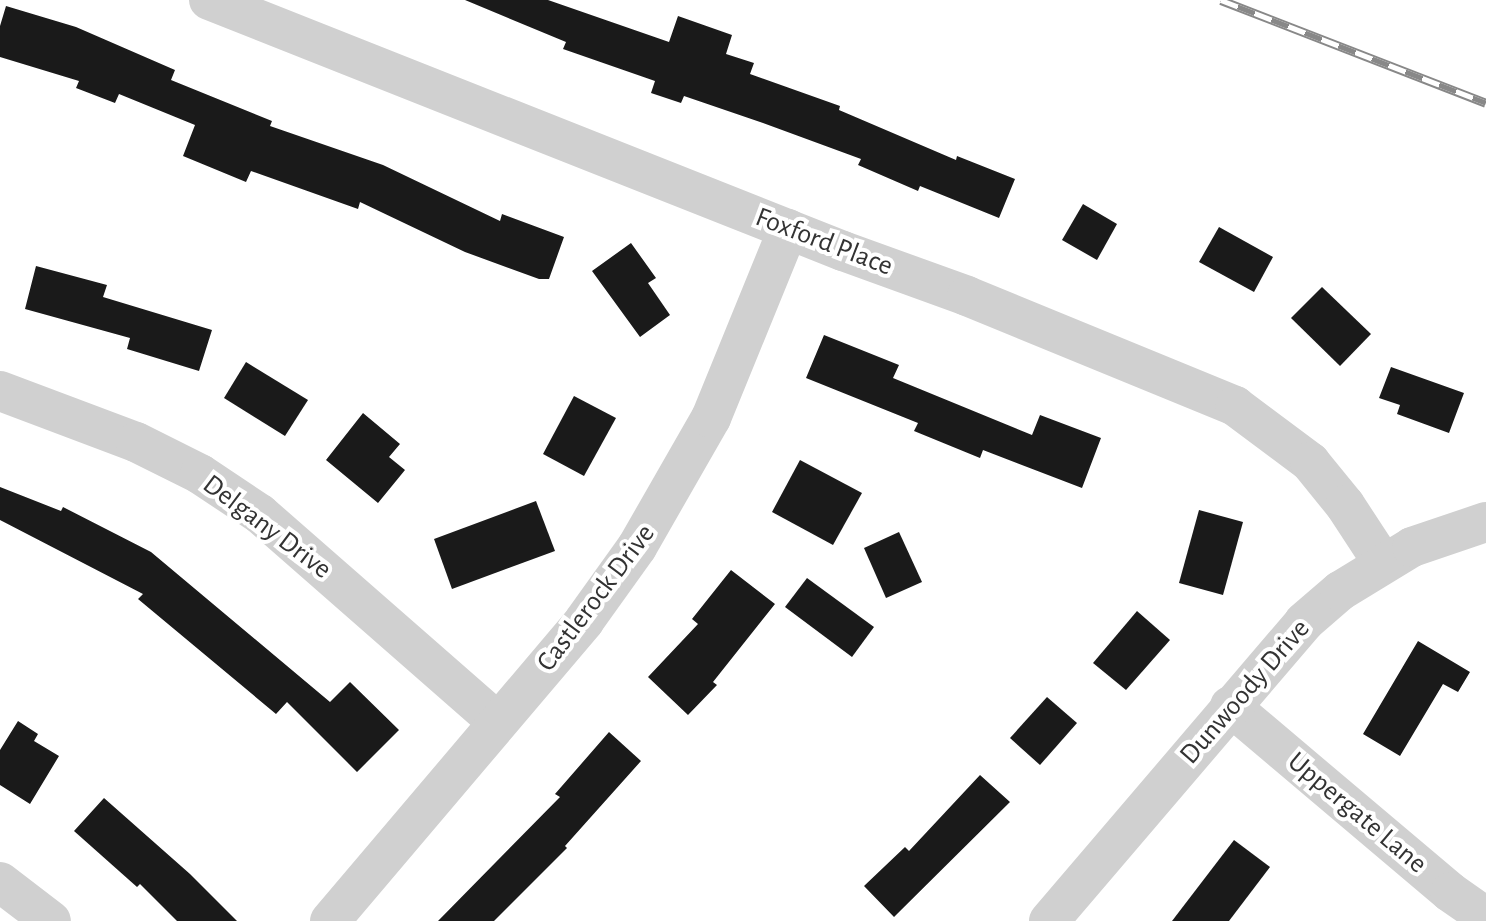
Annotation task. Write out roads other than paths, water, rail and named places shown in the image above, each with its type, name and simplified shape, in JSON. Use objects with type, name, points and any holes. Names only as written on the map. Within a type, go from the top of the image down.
[{"type":"street","name":"Foxford Place","points":[[209,0],[788,229],[967,296],[1235,406],[1310,462],[1345,505],[1383,563]]},
{"type":"street","name":"Castlerock Drive","points":[[330,921],[584,621],[664,504],[711,418],[788,229]]},
{"type":"street","name":"Delgany Drive","points":[[0,391],[136,442],[200,474],[260,514],[498,722]]},
{"type":"street","name":"Dunwoody Drive","points":[[1049,921],[1304,622],[1340,591],[1412,547],[1486,522]]},
{"type":"street","name":"Uppergate Lane","points":[[1230,706],[1450,892],[1486,917]]},
{"type":"street","points":[[0,882],[51,921]]},
{"type":"railway","points":[[1221,0],[1486,103]]}]
